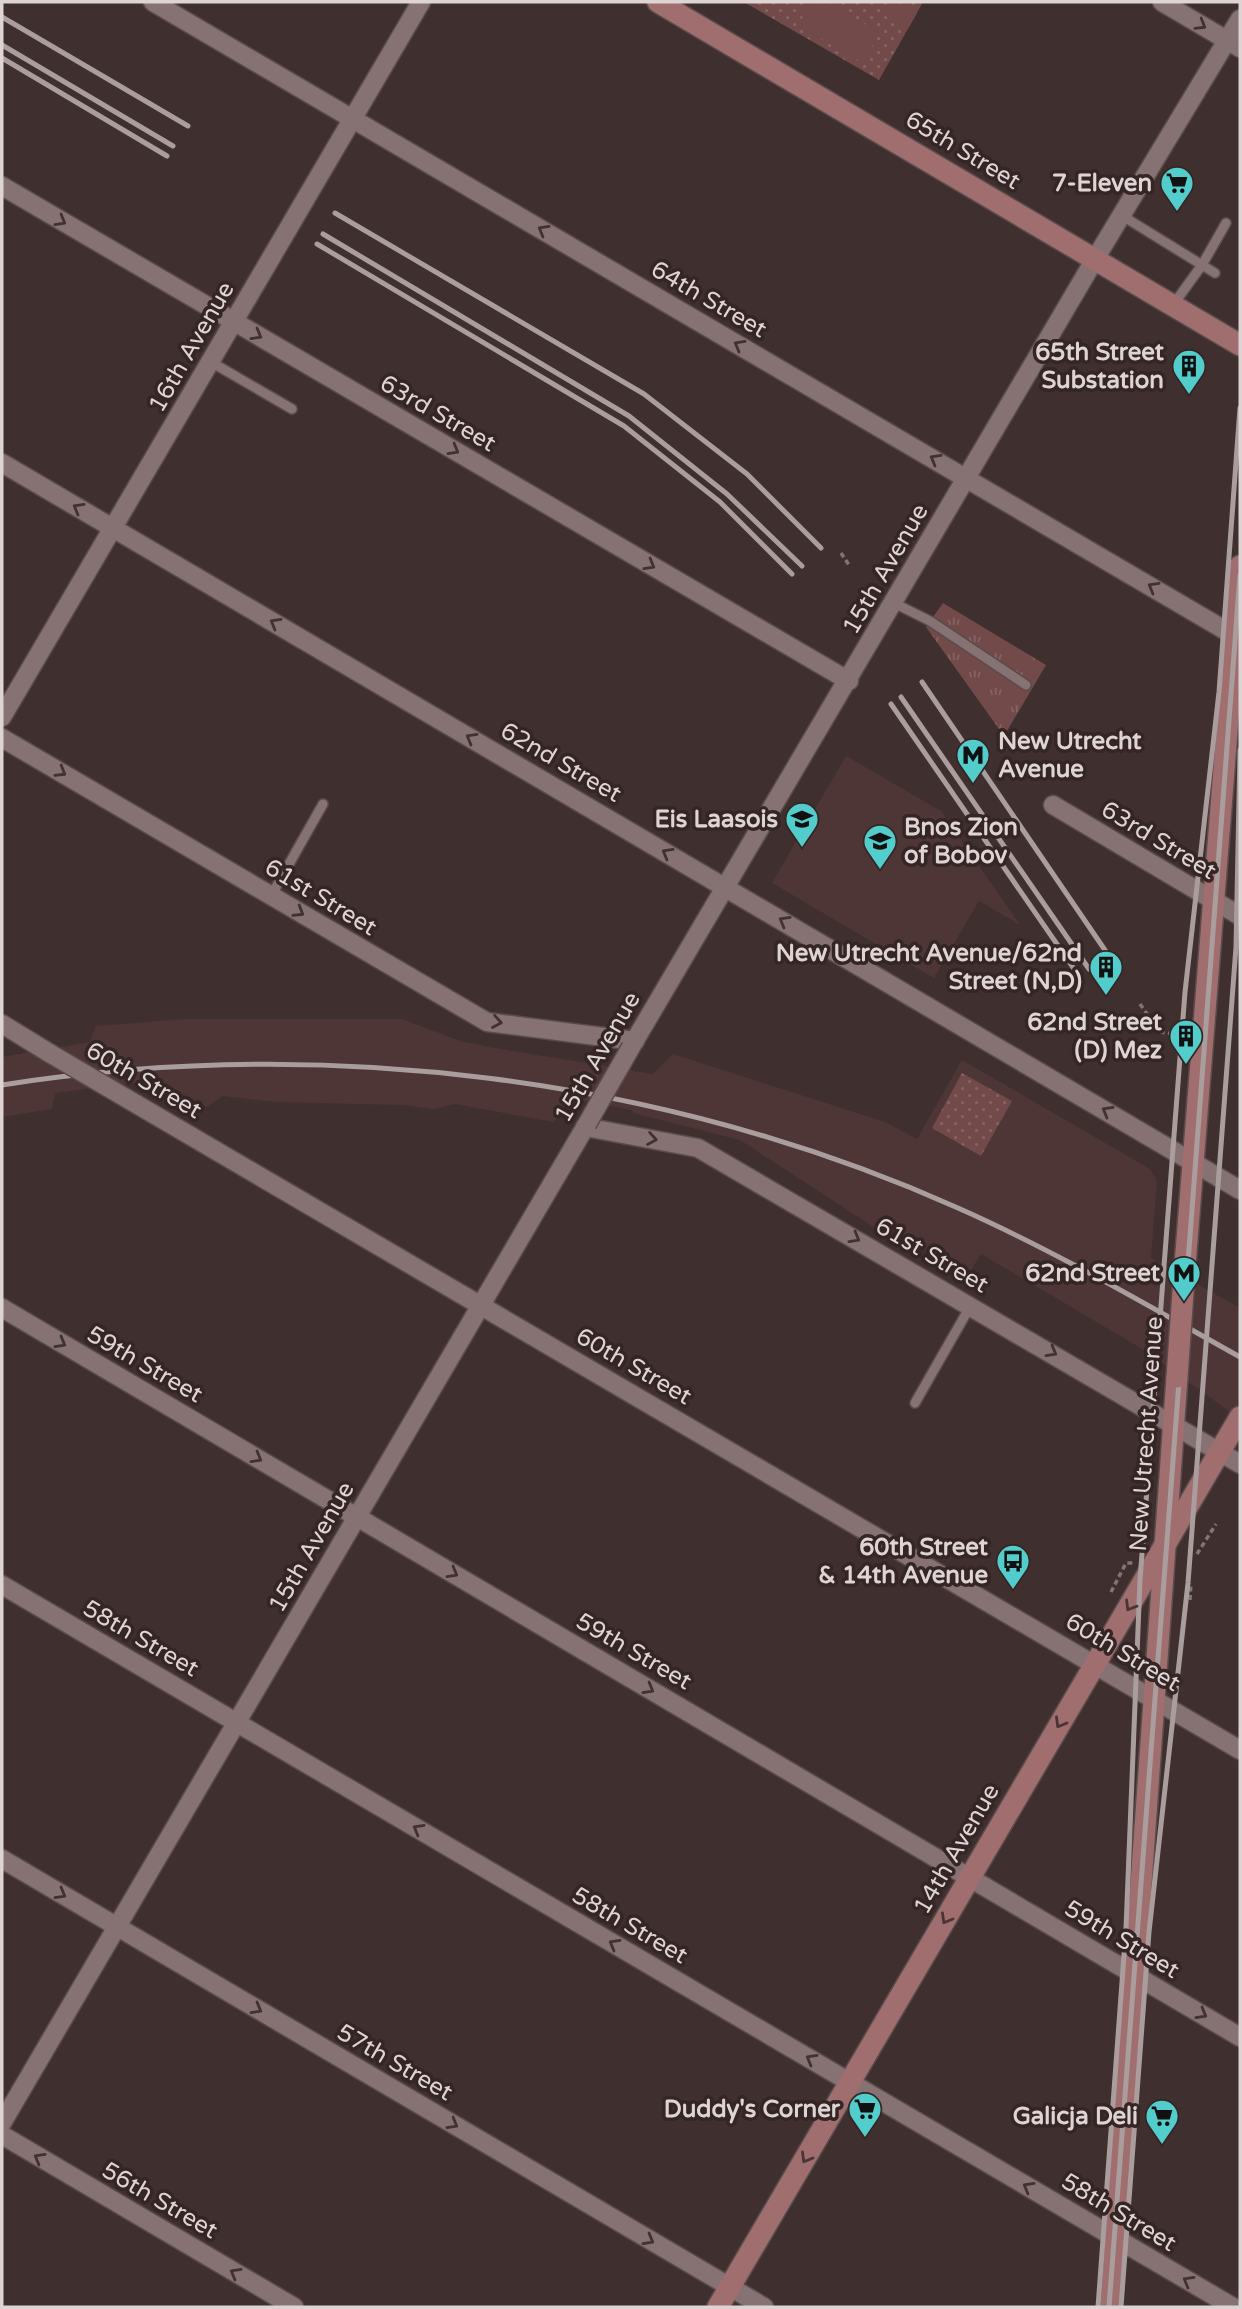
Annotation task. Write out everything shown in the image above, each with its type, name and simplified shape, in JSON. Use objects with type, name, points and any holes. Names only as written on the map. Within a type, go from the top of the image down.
[{"type":"street","name":"64th Street","points":[[153,2],[1237,636]]},
{"type":"street","name":"16th Avenue","points":[[2,717],[421,2]]},
{"type":"street","name":"65th Street","points":[[658,2],[1240,345]]},
{"type":"street","points":[[1162,2],[1234,44]]},
{"type":"street","name":"15th Avenue","points":[[2,2123],[1121,215],[1234,44],[1240,19]]},
{"type":"street","name":"63rd Street","points":[[2,186],[849,681]]},
{"type":"street","name":"62nd Street","points":[[2,463],[1240,1190]]},
{"type":"street","name":"New Utrecht Avenue","points":[[1111,2307],[1173,1424],[1212,900],[1237,636],[1240,566]]},
{"type":"street","name":"61st Street","points":[[2,737],[487,1022],[633,1044]]},
{"type":"street","name":"63rd Street","points":[[1053,805],[1240,916]]},
{"type":"street","name":"60th Street","points":[[2,1024],[1240,1750]]},
{"type":"street","name":"61st Street","points":[[586,1126],[698,1148],[1240,1464]]},
{"type":"street","name":"59th Street","points":[[2,1308],[1240,2037]]},
{"type":"street","name":"14th Avenue","points":[[718,2307],[1239,1419]]},
{"type":"street","name":"58th Street","points":[[2,1585],[1233,2307]]},
{"type":"street","name":"57th Street","points":[[2,1859],[764,2307]]},
{"type":"street","name":"56th Street","points":[[2,2135],[294,2307]]},
{"type":"lane","points":[[1121,215],[1215,273]]},
{"type":"lane","points":[[1173,305],[1202,265],[1226,223]]},
{"type":"lane","points":[[211,362],[292,409]]},
{"type":"lane","points":[[894,603],[930,621],[1026,685]]},
{"type":"lane","points":[[271,896],[323,804]]},
{"type":"lane","points":[[915,1403],[971,1306]]},
{"type":"path","points":[[841,553],[849,565]]},
{"type":"path","points":[[1140,1004],[1160,1032],[1174,1034]]},
{"type":"path","points":[[1197,1554],[1216,1524]]},
{"type":"path","points":[[1111,1591],[1126,1563],[1136,1563]]},
{"type":"path","points":[[1190,1600],[1191,1583]]},
{"type":"shaded area","name":"Bnos Zion of Bobov","points":[[846,756],[941,811],[1020,925],[979,901],[934,978],[772,883]]},
{"type":"shaded area","points":[[187,1019],[402,1019],[460,1041],[653,1074],[673,1054],[885,1122],[917,1139],[962,1060],[1150,1169],[1157,1181],[1151,1258],[1240,1308],[1240,1419],[1144,1350],[981,1254],[969,1273],[891,1231],[881,1232],[740,1140],[633,1113],[632,1110],[571,1098],[554,1122],[455,1104],[434,1109],[402,1105],[277,1102],[223,1096],[207,1107],[157,1080],[55,1093],[52,1109],[2,1117],[2,1057],[90,1042],[96,1026]]},
{"type":"green space","points":[[744,2],[923,2],[879,80]]},
{"type":"green space","points":[[812,2],[827,2],[880,33],[862,63],[798,25]]},
{"type":"green space","points":[[888,2],[896,2],[917,13],[908,29],[882,14]]},
{"type":"green space","points":[[943,603],[1046,665],[1004,736],[926,627]]},
{"type":"green space","points":[[962,1073],[1012,1101],[981,1156],[932,1128]]},
{"type":"railway","points":[[2,17],[188,126]]},
{"type":"railway","points":[[2,45],[173,146]]},
{"type":"railway","points":[[2,58],[167,156]]},
{"type":"railway","points":[[335,213],[644,394],[747,474],[821,548]]},
{"type":"railway","points":[[323,234],[629,416],[727,494],[802,566]]},
{"type":"railway","points":[[317,244],[624,426],[720,502],[792,574]]},
{"type":"railway","points":[[1098,2307],[1126,1928],[1140,1580],[1185,992],[1219,692],[1240,408]]},
{"type":"railway","points":[[1109,2307],[1240,575]]},
{"type":"railway","points":[[922,682],[1109,956]]},
{"type":"railway","points":[[901,697],[1089,969]]},
{"type":"railway","points":[[891,704],[1079,976]]},
{"type":"railway","points":[[1121,2307],[1149,1932],[1188,1583],[1236,947],[1240,750]]},
{"type":"railway","points":[[2,1085],[123,1071],[245,1065],[367,1067],[489,1078],[610,1098],[729,1126],[845,1163],[958,1208],[1065,1260],[1240,1357]]},
{"type":"place","name":"7-Eleven","points":[[1177,213]]},
{"type":"place","name":"65th Street Substation","points":[[1189,396]]},
{"type":"place","name":"New Utrecht Avenue","points":[[973,785]]},
{"type":"place","name":"Eis Laasois","points":[[802,849]]},
{"type":"place","name":"Bnos Zion of Bobov","points":[[880,871]]},
{"type":"place","name":"New Utrecht Avenue/62nd Street (N,D)","points":[[1106,997]]},
{"type":"place","name":"62nd Street (D) Mez","points":[[1186,1066]]},
{"type":"place","name":"62nd Street","points":[[1184,1303]]},
{"type":"place","name":"60th Street & 14th Avenue","points":[[1013,1591]]},
{"type":"place","name":"Duddy's Corner","points":[[865,2139]]},
{"type":"place","name":"Galicja Deli","points":[[1162,2146]]}]
